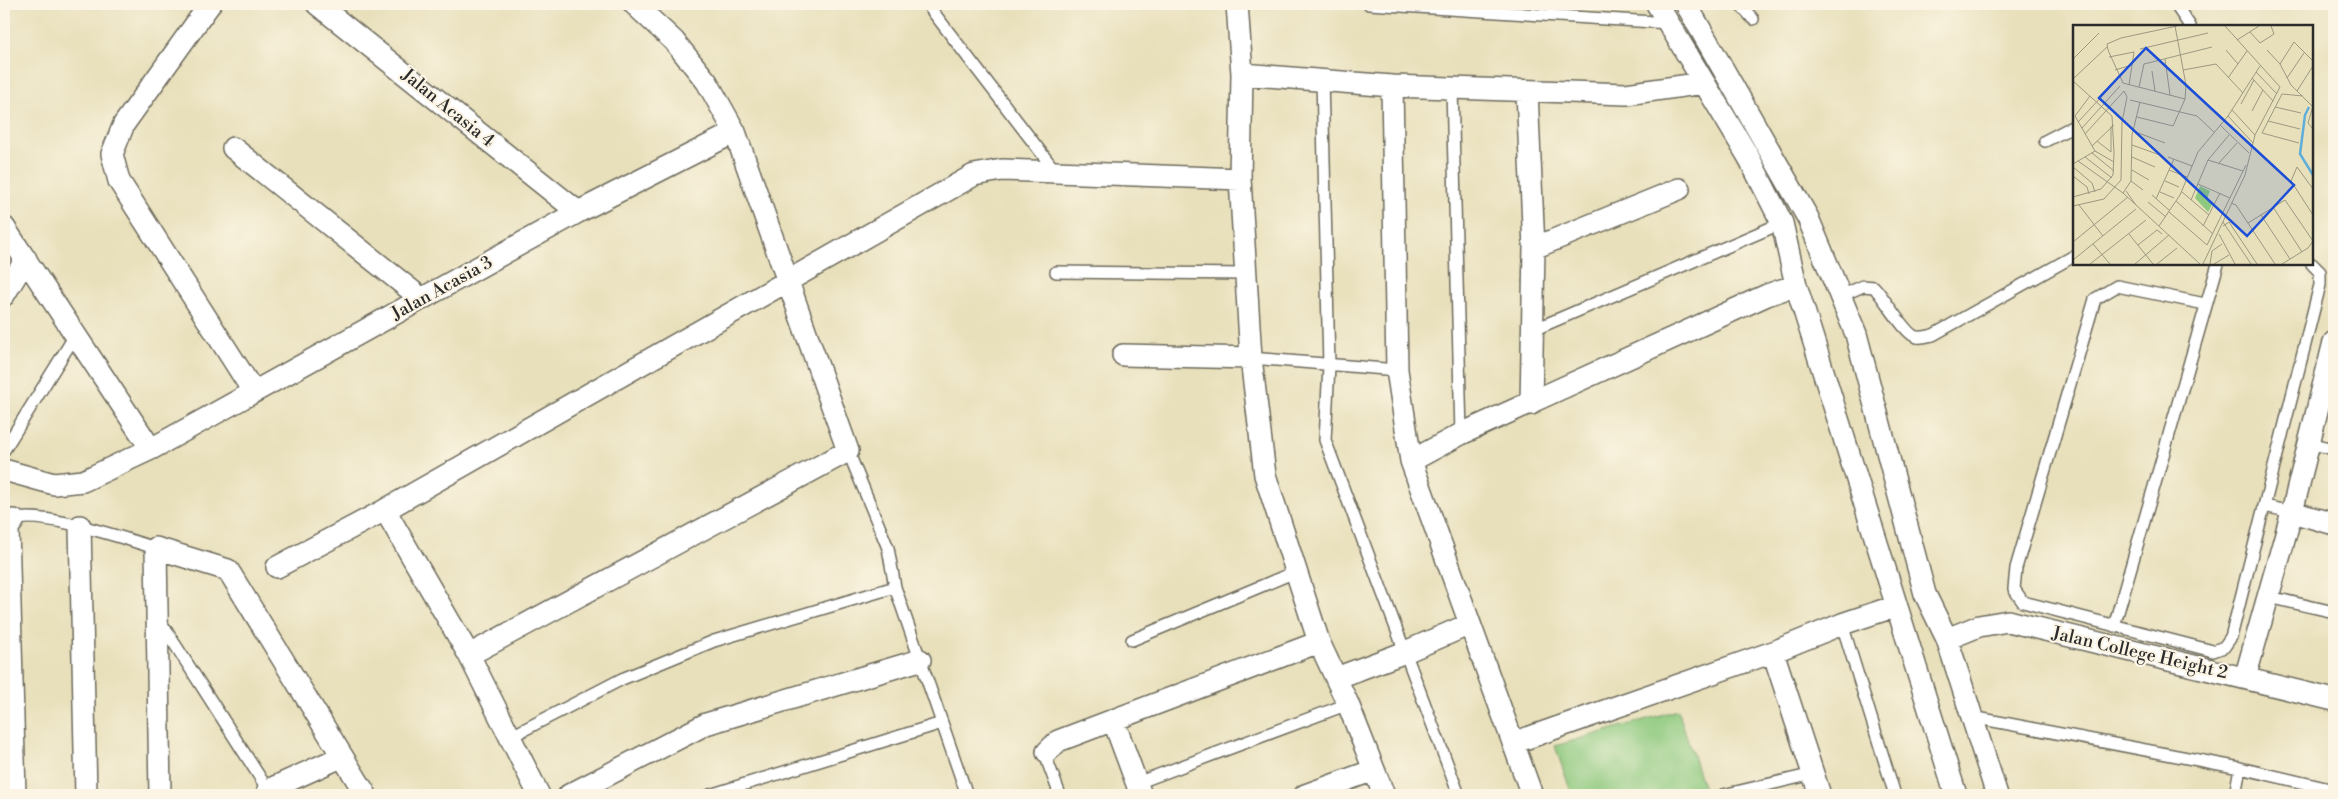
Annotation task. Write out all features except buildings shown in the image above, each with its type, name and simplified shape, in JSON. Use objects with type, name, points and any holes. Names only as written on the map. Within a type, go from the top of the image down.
[{"type":"street","points":[[210,4],[124,124],[112,154],[119,181],[253,391]]},
{"type":"street","name":"Jalan Acasia 4","points":[[317,4],[578,212]]},
{"type":"street","points":[[469,655],[848,452],[735,132],[707,82],[674,41],[634,4]]},
{"type":"street","points":[[1237,4],[1242,74],[1240,179],[1251,358],[1265,475],[1319,642],[1348,704],[1384,795]]},
{"type":"street","points":[[1657,4],[1748,156],[1782,223],[1796,284],[1956,795]]},
{"type":"street","points":[[1686,4],[1808,218],[1856,334],[1925,594],[1947,639],[1997,795]]},
{"type":"street","points":[[1242,74],[1392,86],[1626,94],[1704,83]]},
{"type":"street","points":[[1392,86],[1397,370],[1411,461],[1532,795]]},
{"type":"street","points":[[1527,92],[1534,248],[1531,404]]},
{"type":"street","name":"Jalan Acasia 3","points":[[4,470],[54,484],[83,481],[151,449],[578,212],[735,132]]},
{"type":"street","points":[[233,148],[422,299]]},
{"type":"street","points":[[277,567],[384,510],[974,175],[1002,170],[1240,179]]},
{"type":"street","points":[[1534,248],[1679,189]]},
{"type":"street","points":[[4,227],[151,449]]},
{"type":"street","points":[[4,295],[26,259]]},
{"type":"street","points":[[1411,461],[1461,434],[1531,404],[1767,295],[1796,284]]},
{"type":"street","points":[[2245,678],[2292,512],[2334,345]]},
{"type":"street","points":[[1123,355],[1251,358]]},
{"type":"street","points":[[384,510],[469,655],[540,795]]},
{"type":"street","points":[[2292,512],[2334,524]]},
{"type":"street","points":[[14,520],[8,528],[15,795]]},
{"type":"street","points":[[80,526],[86,795]]},
{"type":"street","points":[[160,795],[156,548],[228,570],[366,795]]},
{"type":"street","points":[[1513,743],[1773,652],[1842,624],[1896,606]]},
{"type":"street","name":"Jalan College Height 2","points":[[1947,639],[1979,626],[2008,621],[2334,700]]},
{"type":"street","points":[[1336,678],[1404,653],[1470,624]]},
{"type":"street","points":[[1047,752],[1058,741],[1114,722],[1319,642]]},
{"type":"street","points":[[1773,652],[1820,795]]},
{"type":"street","points":[[570,795],[706,724],[920,660]]},
{"type":"street","points":[[1114,722],[1139,789]]},
{"type":"street","points":[[268,792],[341,757]]},
{"type":"street","points":[[1305,795],[1374,770]]},
{"type":"lane","points":[[927,4],[1056,172]]},
{"type":"lane","points":[[1369,4],[1669,23]]},
{"type":"lane","points":[[1740,4],[1753,19]]},
{"type":"lane","points":[[2176,4],[2189,25]]},
{"type":"lane","points":[[1322,79],[1329,366],[1325,440],[1459,795]]},
{"type":"lane","points":[[1452,88],[1461,434]]},
{"type":"lane","points":[[2045,141],[2073,127]]},
{"type":"lane","points":[[1533,330],[1782,223]]},
{"type":"lane","points":[[1841,296],[1863,286],[1874,286],[1907,333],[1916,337],[1933,335],[2073,257]]},
{"type":"lane","points":[[2114,626],[2218,265]]},
{"type":"lane","points":[[2205,304],[2117,286],[2095,299],[2016,568],[2014,589],[2023,602],[2213,651],[2224,646],[2231,637],[2320,285],[2320,272],[2313,265]]},
{"type":"lane","points":[[1056,272],[1246,274]]},
{"type":"lane","points":[[4,450],[76,334]]},
{"type":"lane","points":[[1251,358],[1329,366],[1397,370]]},
{"type":"lane","points":[[2308,443],[2334,449]]},
{"type":"lane","points":[[848,452],[888,548],[895,587],[967,795]]},
{"type":"lane","points":[[2264,506],[2292,512]]},
{"type":"lane","points":[[14,520],[23,517],[80,526],[156,548]]},
{"type":"lane","points":[[1132,640],[1295,572]]},
{"type":"lane","points":[[510,738],[622,679],[714,641],[895,587]]},
{"type":"lane","points":[[2269,596],[2334,612]]},
{"type":"lane","points":[[157,617],[268,792]]},
{"type":"lane","points":[[1842,624],[1895,795]]},
{"type":"lane","points":[[1139,789],[1348,704]]},
{"type":"lane","points":[[1972,717],[2240,768],[2334,790]]},
{"type":"lane","points":[[710,795],[942,724]]},
{"type":"lane","points":[[1047,752],[1048,763],[1060,795]]},
{"type":"lane","points":[[2235,795],[2240,768]]},
{"type":"lane","points":[[1723,795],[1813,774]]},
{"type":"green space","points":[[1678,710],[1706,795],[1572,795],[1555,746]]}]
